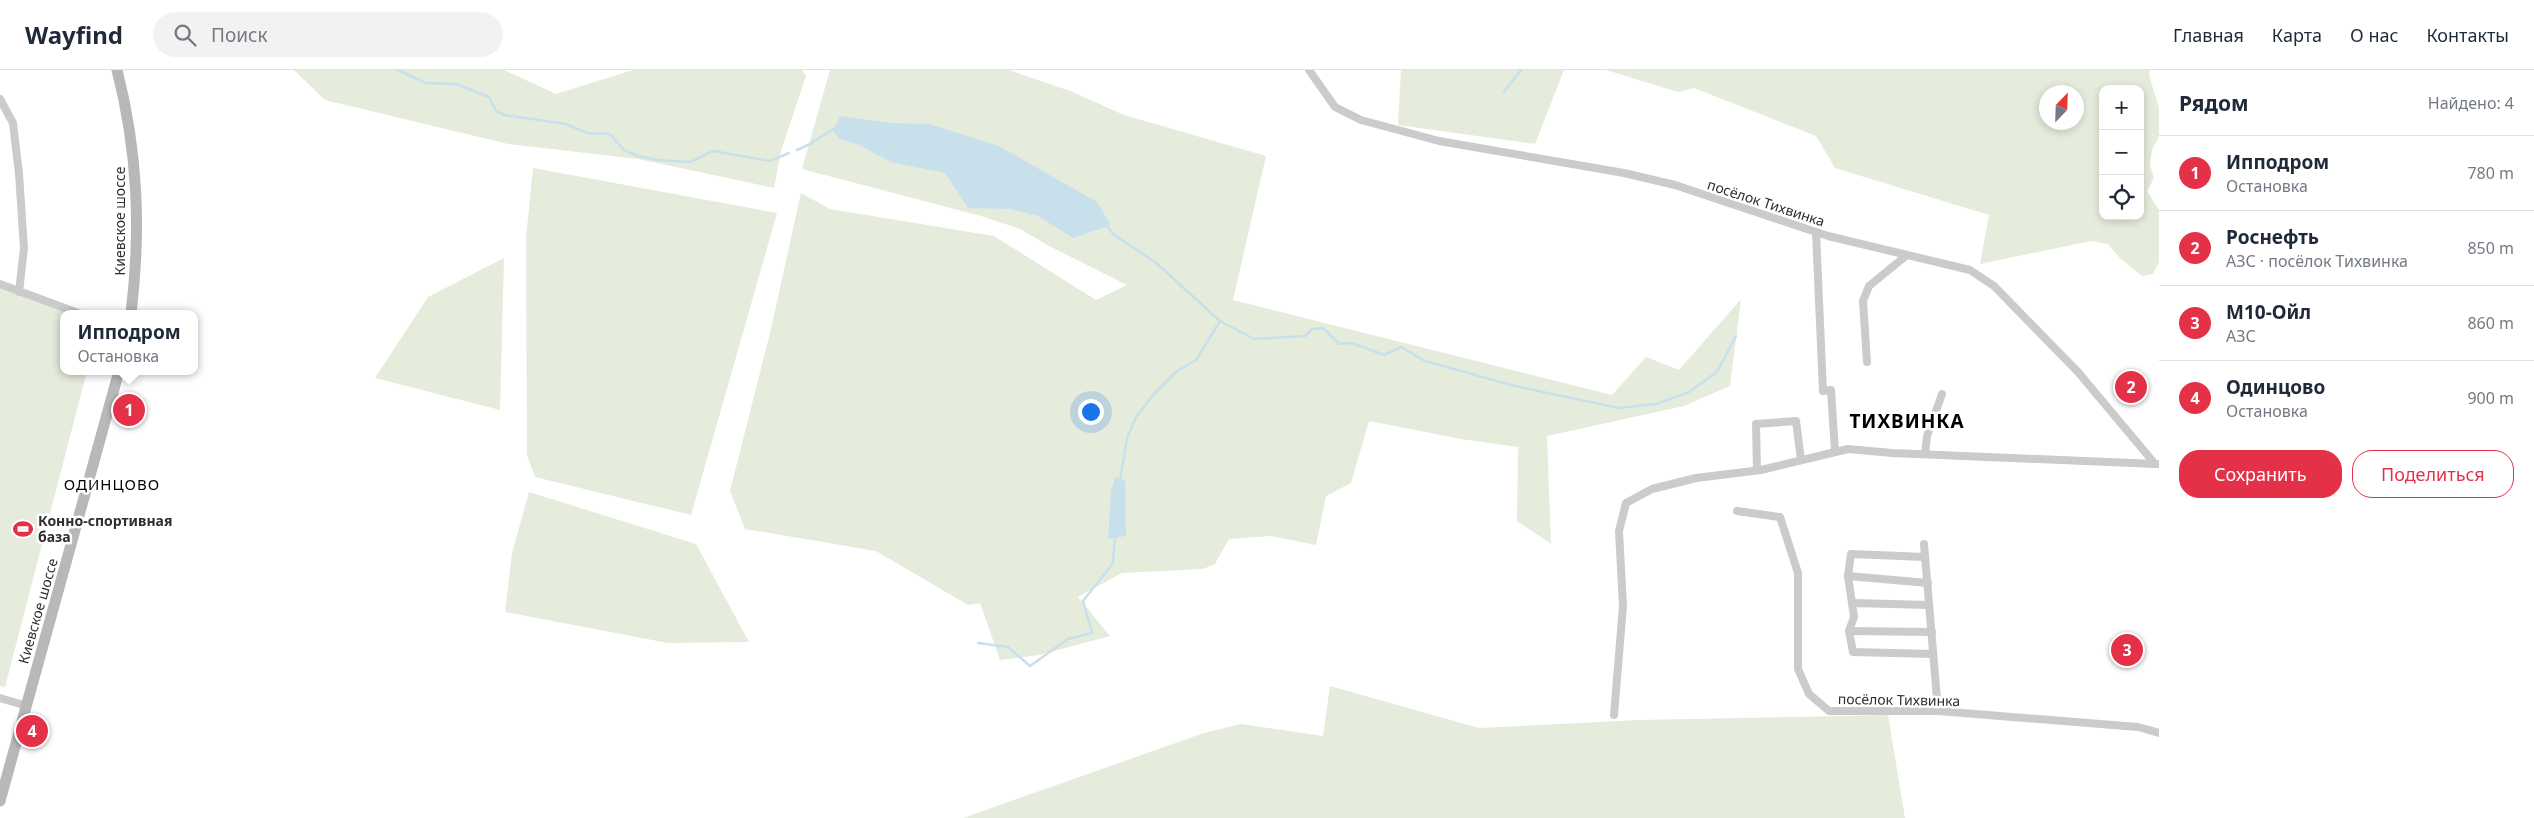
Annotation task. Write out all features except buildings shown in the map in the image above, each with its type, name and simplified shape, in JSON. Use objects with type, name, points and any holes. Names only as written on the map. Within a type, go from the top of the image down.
[{"type":"main road","name":"Киевское шоссе","points":[[117,70],[135,161],[136,275],[132,310]]},
{"type":"main road","name":"Киевское шоссе","points":[[0,801],[118,375]]},
{"type":"street","name":"посёлок Тихвинка","points":[[1309,70],[1334,107],[1361,120],[1439,141],[1624,173],[1675,185],[1816,232],[1970,270],[1994,286],[2078,372],[2157,464]]},
{"type":"street","points":[[0,99],[13,123],[19,174],[24,248],[18,292]]},
{"type":"street","points":[[1816,232],[1823,392],[1832,390],[1835,452]]},
{"type":"street","points":[[1867,362],[1863,301],[1869,286],[1907,254]]},
{"type":"street","points":[[0,284],[70,310]]},
{"type":"street","points":[[1925,454],[1927,436],[1942,394]]},
{"type":"street","points":[[1757,470],[1756,424],[1796,421],[1801,460]]},
{"type":"street","points":[[1614,715],[1624,606],[1619,531],[1626,502],[1652,489],[1696,478],[1757,470],[1848,449],[2157,464]]},
{"type":"street","name":"посёлок Тихвинка","points":[[1738,511],[1780,517],[1798,573],[1798,669],[1809,694],[1828,712],[1938,711],[2138,727],[2159,733]]},
{"type":"street","points":[[1924,544],[1938,711]]},
{"type":"street","points":[[1926,556],[1851,554],[1848,576],[1854,617],[1849,631],[1854,652],[1932,654]]},
{"type":"street","points":[[1848,576],[1928,583]]},
{"type":"street","points":[[1852,602],[1929,605]]},
{"type":"street","points":[[1849,631],[1932,632]]},
{"type":"street","points":[[0,698],[27,706]]},
{"type":"green space","points":[[294,70],[504,70],[556,94],[633,70],[802,70],[806,76],[781,151],[774,188],[638,159],[508,144],[325,100]]},
{"type":"green space","points":[[830,70],[1009,70],[1073,92],[1124,115],[1266,156],[1233,300],[1612,395],[1646,357],[1679,370],[1741,299],[1730,386],[1684,406],[1547,436],[1551,544],[1517,521],[1518,447],[1461,439],[1369,421],[1351,483],[1326,496],[1316,545],[1271,536],[1229,539],[1215,564],[1203,569],[1122,573],[1078,597],[1110,636],[1039,655],[1000,660],[980,603],[968,605],[876,551],[745,529],[730,491],[770,333],[801,193],[830,209],[994,236],[1096,300],[1127,285],[1049,246],[1020,229],[981,216],[802,169]]},
{"type":"green space","points":[[1401,70],[1564,70],[1535,144],[1398,125]]},
{"type":"green space","points":[[1606,70],[2150,70],[2149,75],[2159,108],[2159,136],[2152,150],[2150,165],[2154,178],[2147,191],[2159,210],[2159,262],[2153,274],[2142,276],[2120,258],[2108,244],[2091,241],[1980,264],[1989,215],[1835,168],[1816,136],[1694,88],[1678,92]]},
{"type":"green space","points":[[533,168],[777,213],[691,515],[535,477],[527,455],[526,238]]},
{"type":"green space","points":[[504,258],[500,410],[375,378],[428,297]]},
{"type":"green space","name":"Конно-спортивная база","points":[[0,287],[61,310],[60,375],[86,375],[5,687],[0,686]]},
{"type":"green space","points":[[529,492],[696,544],[749,642],[668,643],[505,612],[512,553]]},
{"type":"green space","points":[[1330,686],[1479,728],[1639,720],[1888,715],[1905,818],[963,818],[1204,733],[1241,724],[1323,736]]},
{"type":"water","points":[[840,116],[891,123],[929,124],[999,146],[1097,202],[1111,225],[1073,238],[1038,216],[1011,209],[968,208],[945,173],[891,162],[857,144],[839,139],[833,131]]},
{"type":"water","points":[[1115,477],[1125,481],[1126,536],[1108,539],[1111,491]]},
{"type":"waterway","points":[[398,70],[426,83],[456,84],[489,97],[496,111],[505,115],[566,124],[587,133],[610,134],[624,150],[638,156],[657,160],[690,162],[713,151],[770,161],[789,153]]},
{"type":"waterway","points":[[1504,92],[1521,70]]},
{"type":"waterway","points":[[797,150],[835,128]]},
{"type":"waterway","points":[[1106,225],[1114,235],[1155,262],[1220,321],[1254,339],[1305,336],[1312,329],[1323,328],[1339,344],[1352,343],[1384,355],[1401,347],[1425,361],[1515,386],[1619,408],[1656,404],[1689,392],[1717,372],[1736,336]]},
{"type":"waterway","points":[[1120,481],[1127,438],[1136,417],[1153,395],[1176,372],[1196,360],[1220,321]]},
{"type":"waterway","points":[[978,643],[1008,647],[1030,666],[1068,639],[1092,633],[1083,601],[1113,563],[1115,536]]},
{"type":"place","name":"Роснефть","points":[[2131,387]]},
{"type":"place","name":"Ипподром","points":[[129,410]]},
{"type":"place","name":"Конно-спортивная база","points":[[23,529]]},
{"type":"place","name":"М10-Ойл","points":[[2127,650]]},
{"type":"place","name":"Одинцово","points":[[32,731]]},
{"type":"district","name":"ТИХВИНКА","points":[[1907,421]]},
{"type":"district","name":"ОДИНЦОВО","points":[[112,485]]}]
